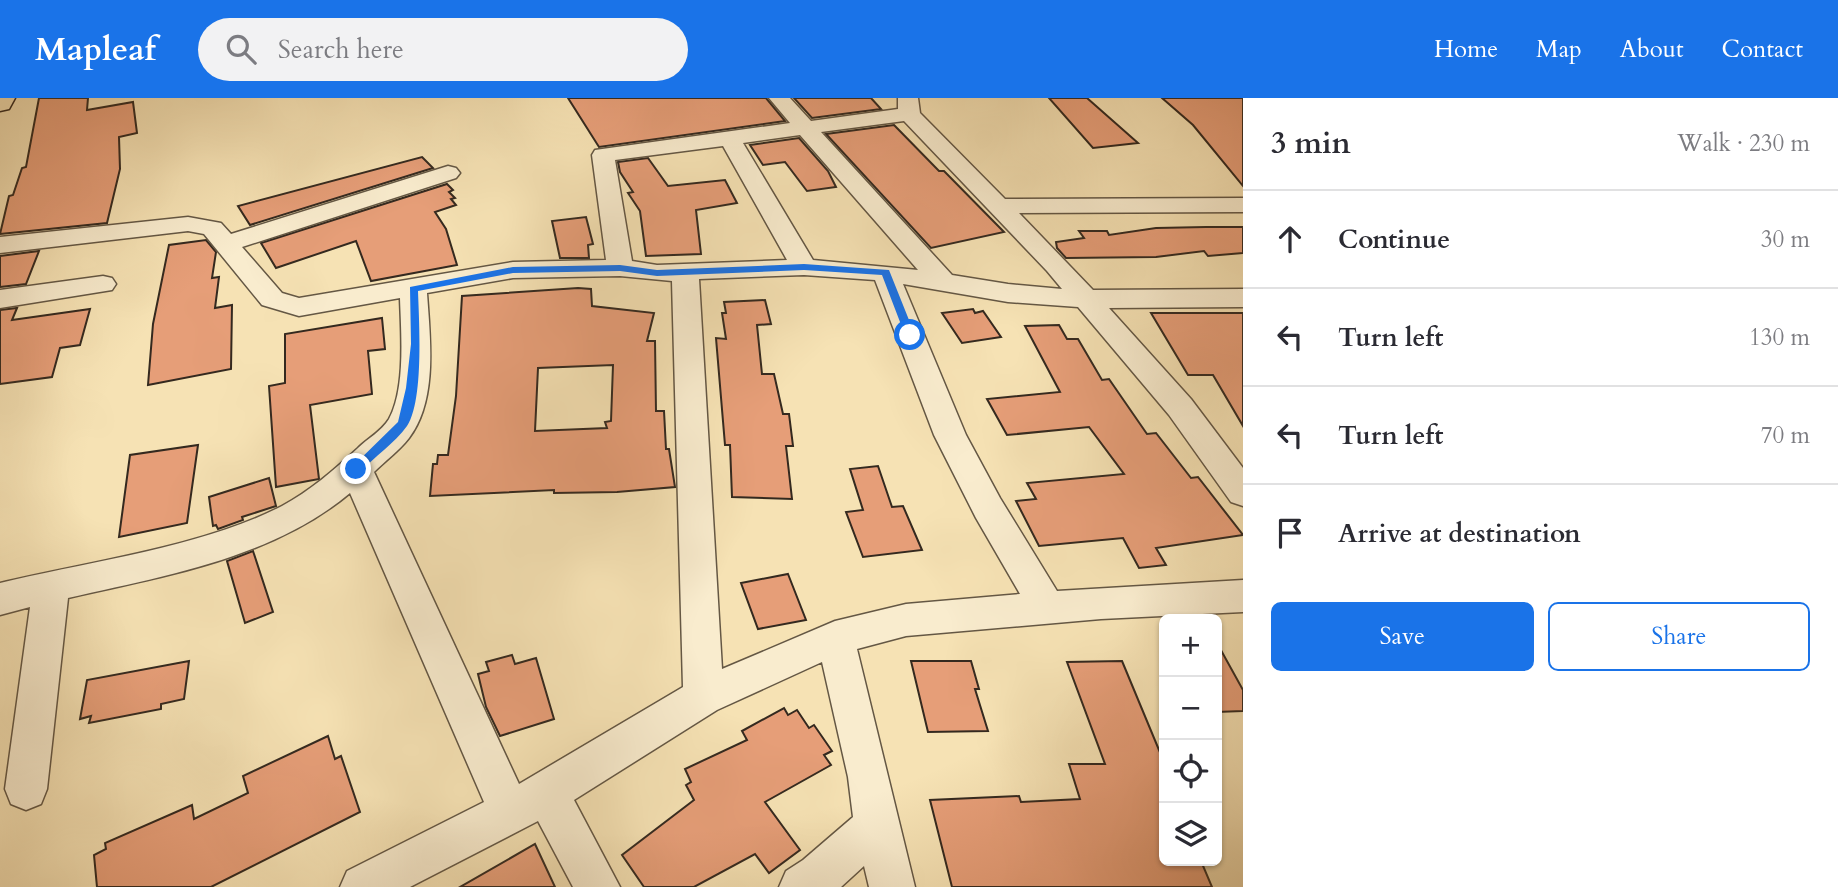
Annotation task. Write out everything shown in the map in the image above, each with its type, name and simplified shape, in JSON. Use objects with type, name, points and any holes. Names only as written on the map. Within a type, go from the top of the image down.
[{"type":"main road","points":[[0,104],[3,98]]},
{"type":"street","points":[[779,98],[943,282]]},
{"type":"street","points":[[620,268],[603,155],[827,126],[909,106],[1056,265],[1180,407],[1243,492]]},
{"type":"street","points":[[729,137],[804,267]]},
{"type":"street","points":[[225,244],[448,173]]},
{"type":"street","points":[[999,206],[1243,205]]},
{"type":"street","points":[[0,245],[188,224],[212,228],[272,299],[299,307],[513,270],[620,268],[657,273],[804,267],[885,272],[1008,292],[1083,299],[1243,298]]},
{"type":"street","points":[[685,272],[703,697]]},
{"type":"street","points":[[885,272],[950,435],[988,508],[1048,608]]},
{"type":"street","points":[[0,299],[103,284]]},
{"type":"street","points":[[0,599],[190,553],[268,528],[313,504],[356,469],[403,423],[412,388],[416,344],[413,289]]},
{"type":"street","points":[[356,469],[528,803],[597,887]]},
{"type":"street","points":[[26,789],[51,586]]},
{"type":"street","points":[[363,887],[528,803],[703,697],[835,638],[906,620],[1243,596]]},
{"type":"street","points":[[835,638],[869,777],[876,826],[892,887]]},
{"type":"street","points":[[802,887],[819,876],[876,826]]},
{"type":"building","points":[[39,98],[88,98],[87,110],[133,102],[137,133],[119,137],[120,169],[107,223],[0,234],[9,196],[13,195],[22,168],[26,167]]},
{"type":"building","points":[[568,98],[766,98],[785,121],[599,147]]},
{"type":"building","points":[[794,98],[871,98],[881,109],[812,118]]},
{"type":"building","points":[[1049,98],[1087,98],[1138,143],[1093,148]]},
{"type":"building","points":[[1162,98],[1243,98],[1243,186],[1193,125]]},
{"type":"building","points":[[894,125],[1004,232],[931,248],[826,134]]},
{"type":"building","points":[[799,138],[828,171],[836,187],[807,191],[785,162],[763,165],[750,145]]},
{"type":"building","points":[[422,157],[433,168],[250,225],[238,206]]},
{"type":"building","points":[[648,158],[668,186],[725,180],[737,203],[696,210],[701,254],[646,256],[640,211],[628,193],[633,192],[620,172],[618,162]]},
{"type":"building","points":[[447,184],[453,190],[449,192],[455,198],[451,199],[456,205],[435,212],[446,229],[457,265],[371,281],[356,241],[276,268],[261,243]]},
{"type":"building","points":[[586,217],[593,244],[588,245],[589,258],[560,258],[552,221]]},
{"type":"building","points":[[1243,227],[1243,253],[1208,256],[1204,251],[1156,257],[1066,258],[1057,248],[1056,242],[1084,238],[1079,231],[1107,231],[1109,235],[1156,228]]},
{"type":"building","points":[[206,240],[216,252],[212,278],[219,277],[215,308],[232,305],[231,369],[148,385],[153,324],[169,245]]},
{"type":"building","points":[[39,251],[26,284],[0,287],[0,256]]},
{"type":"building","points":[[591,289],[592,306],[654,313],[647,341],[655,341],[656,411],[664,411],[666,449],[669,449],[675,487],[617,492],[554,493],[554,490],[430,496],[433,464],[437,464],[438,455],[448,455],[456,396],[462,296]],"holes":[[[613,365],[611,421],[605,422],[607,428],[535,431],[538,368]]]},
{"type":"building","points":[[765,300],[771,324],[757,325],[762,374],[774,374],[783,414],[789,414],[793,446],[786,446],[792,499],[732,497],[730,445],[725,445],[716,338],[726,339],[722,313],[726,313],[724,302]]},
{"type":"building","points":[[17,308],[12,320],[90,309],[80,345],[60,348],[52,377],[0,384],[0,310]]},
{"type":"building","points":[[973,309],[975,313],[983,311],[1001,337],[962,343],[942,313]]},
{"type":"building","points":[[1151,313],[1243,313],[1243,426],[1213,375],[1188,375]]},
{"type":"building","points":[[382,318],[385,349],[368,351],[372,394],[310,405],[319,479],[276,487],[269,386],[285,383],[285,334]]},
{"type":"building","points":[[1059,325],[1067,339],[1078,339],[1102,380],[1109,379],[1147,434],[1156,433],[1191,478],[1198,477],[1243,535],[1156,548],[1166,565],[1139,568],[1123,538],[1039,546],[1016,501],[1036,499],[1027,483],[1124,474],[1089,427],[1007,435],[987,399],[1060,392],[1025,326]]},
{"type":"building","points":[[198,445],[187,523],[119,537],[130,455]]},
{"type":"building","points":[[878,466],[892,507],[903,506],[922,550],[863,557],[846,512],[863,510],[850,469]]},
{"type":"building","points":[[269,478],[276,506],[242,517],[243,520],[218,529],[216,525],[213,526],[209,497]]},
{"type":"building","points":[[253,551],[273,612],[245,623],[227,561]]},
{"type":"building","points":[[788,574],[806,620],[758,629],[741,583]]},
{"type":"building","points":[[1222,652],[1243,690],[1243,711],[1222,712]]},
{"type":"building","points":[[512,655],[515,664],[536,658],[554,719],[500,736],[486,707],[478,674],[489,671],[486,662]]},
{"type":"building","points":[[189,661],[184,699],[161,704],[161,709],[89,723],[91,716],[80,719],[87,680]]},
{"type":"building","points":[[911,661],[971,661],[979,689],[975,689],[988,731],[928,732]]},
{"type":"building","points":[[1122,661],[1159,750],[1159,866],[1203,866],[1212,887],[952,887],[930,800],[1019,796],[1021,802],[1080,799],[1069,764],[1105,764],[1067,662]]},
{"type":"building","points":[[784,708],[788,715],[797,710],[809,728],[814,725],[832,751],[824,755],[831,765],[765,802],[800,850],[769,873],[755,854],[694,887],[644,887],[622,855],[694,800],[686,785],[691,782],[685,769],[747,740],[742,731]]},
{"type":"building","points":[[328,736],[335,759],[341,756],[360,812],[211,887],[97,887],[94,855],[106,849],[105,843],[192,805],[194,819],[248,793],[243,776]]},
{"type":"building","points":[[535,844],[555,887],[460,887]]},
{"type":"route","points":[[356,469],[403,423],[412,388],[416,344],[413,289],[513,270],[620,268],[657,273],[804,267],[885,272],[910,335]]}]
